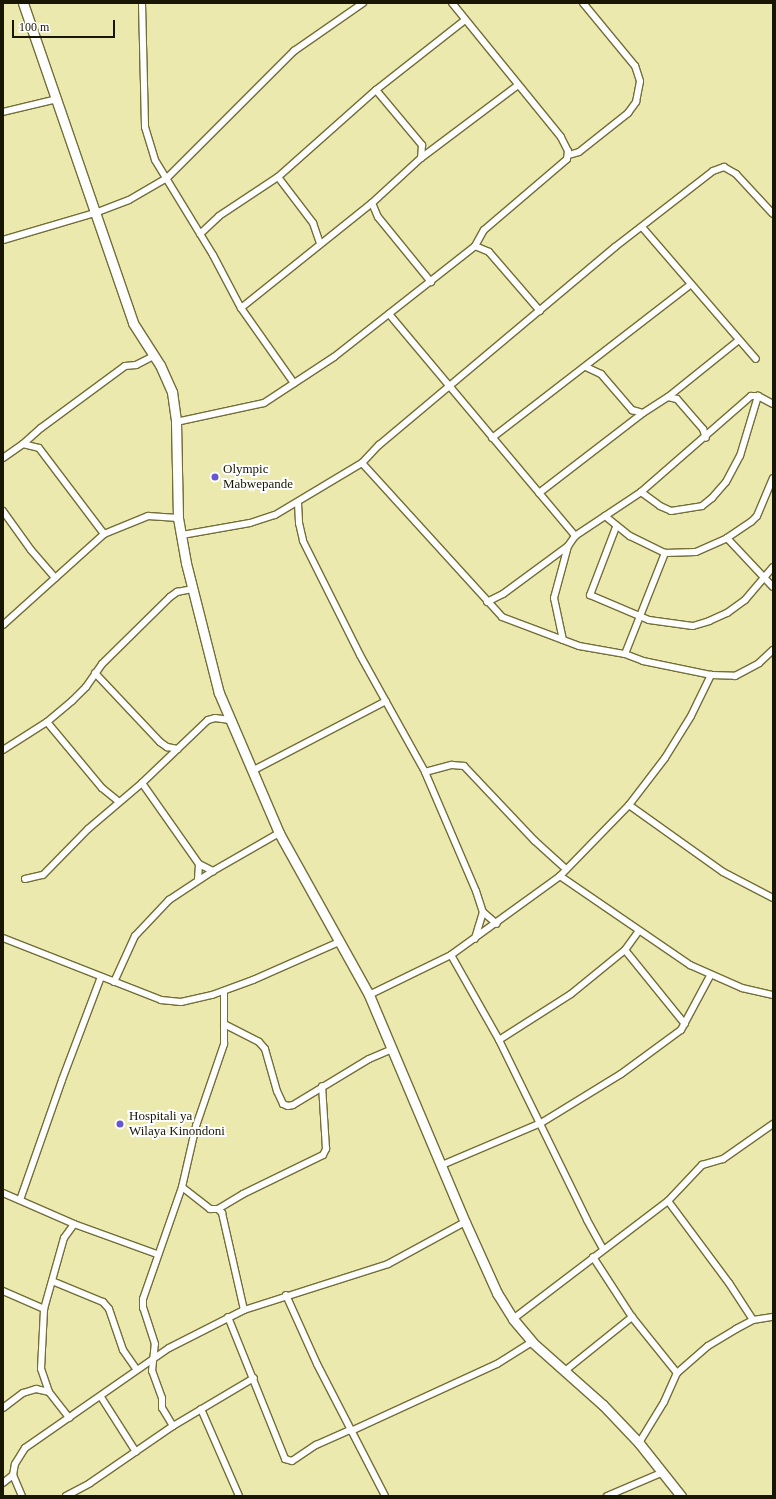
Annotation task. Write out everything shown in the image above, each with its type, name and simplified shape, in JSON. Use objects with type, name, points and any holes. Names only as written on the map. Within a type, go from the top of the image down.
[{"type":"street","points":[[23,3],[57,99],[83,184],[95,213],[132,323],[154,356],[172,392],[176,422],[178,518],[192,589],[218,693],[252,772],[279,833],[369,995],[465,1222],[497,1293],[513,1319],[532,1342],[566,1370],[639,1443],[680,1496]]},
{"type":"street","points":[[142,3],[145,127],[156,162],[200,234],[241,308],[294,383]]},
{"type":"street","points":[[3,240],[95,213],[129,200],[167,178],[294,51],[363,3]]},
{"type":"street","points":[[452,3],[517,86],[561,137],[569,155]]},
{"type":"street","points":[[176,422],[257,405],[294,383],[431,282],[475,246],[484,230],[561,165],[569,155],[579,152],[628,113],[636,102],[640,81],[635,66],[583,3]]},
{"type":"street","points":[[200,234],[219,216],[278,177],[376,90],[465,20]]},
{"type":"street","points":[[241,308],[320,243],[372,203],[422,158],[517,86]]},
{"type":"street","points":[[376,90],[422,145],[422,158]]},
{"type":"street","points":[[3,112],[57,99]]},
{"type":"street","points":[[182,535],[250,523],[275,515],[298,504],[362,463],[379,445],[448,387],[709,173],[724,167],[740,178],[773,214]]},
{"type":"street","points":[[278,177],[313,223],[320,243]]},
{"type":"street","points":[[372,203],[378,217],[431,282]]},
{"type":"street","points":[[642,227],[690,285],[756,359]]},
{"type":"street","points":[[475,246],[489,252],[540,311]]},
{"type":"street","points":[[492,438],[586,367],[690,285]]},
{"type":"street","points":[[389,314],[448,387],[575,536]]},
{"type":"street","points":[[539,493],[643,412],[668,397],[738,340]]},
{"type":"street","points":[[3,458],[125,366],[136,365],[154,356]]},
{"type":"street","points":[[586,367],[601,374],[632,410],[643,412]]},
{"type":"street","points":[[487,602],[503,594],[568,546],[575,536],[641,492],[706,438],[751,396],[758,396],[773,404]]},
{"type":"street","points":[[641,492],[660,506],[671,511],[702,506],[712,498],[726,482],[740,456],[758,396]]},
{"type":"street","points":[[668,397],[677,398],[703,429],[706,438]]},
{"type":"street","points":[[23,444],[38,448],[104,534]]},
{"type":"street","points":[[362,463],[487,602],[506,620],[578,646],[626,654],[642,661],[711,675],[735,676],[759,663],[773,650]]},
{"type":"street","points":[[606,516],[616,527],[665,552],[696,552],[727,538],[757,516],[773,478]]},
{"type":"street","points":[[298,504],[298,523],[303,541],[424,772],[483,912],[497,924]]},
{"type":"street","points":[[3,511],[54,578]]},
{"type":"street","points":[[3,625],[104,534],[148,516],[178,518]]},
{"type":"street","points":[[3,523],[8,518]]},
{"type":"street","points":[[616,527],[590,595],[639,617],[684,626],[700,625],[736,608],[765,579],[773,567]]},
{"type":"street","points":[[727,538],[773,587]]},
{"type":"street","points":[[563,640],[554,598],[568,546]]},
{"type":"street","points":[[626,654],[665,552]]},
{"type":"street","points":[[3,750],[46,722],[86,687],[95,673],[170,597],[177,592],[192,589]]},
{"type":"street","points":[[95,673],[160,742],[167,747],[178,749]]},
{"type":"street","points":[[369,995],[451,955],[497,924],[560,876],[629,805],[681,732],[711,675]]},
{"type":"street","points":[[252,772],[386,701]]},
{"type":"street","points":[[25,879],[43,875],[118,801],[142,784],[208,720],[215,718],[230,720]]},
{"type":"street","points":[[46,722],[102,788],[118,801]]},
{"type":"street","points":[[424,772],[452,765],[464,766],[530,836],[566,869]]},
{"type":"street","points":[[142,784],[199,864],[213,870]]},
{"type":"street","points":[[629,805],[723,872],[773,898]]},
{"type":"street","points":[[114,982],[143,925],[169,900],[198,879],[279,833]]},
{"type":"street","points":[[198,879],[199,864]]},
{"type":"street","points":[[560,876],[638,931],[710,976],[773,995]]},
{"type":"street","points":[[475,939],[483,912]]},
{"type":"street","points":[[499,1040],[570,994],[625,950],[638,931]]},
{"type":"street","points":[[3,938],[161,1000],[181,1002],[224,991],[339,942]]},
{"type":"street","points":[[625,950],[685,1024]]},
{"type":"street","points":[[451,955],[499,1040],[541,1123],[587,1220],[603,1249]]},
{"type":"street","points":[[442,1166],[541,1123],[621,1074],[675,1035],[685,1024],[710,976]]},
{"type":"street","points":[[20,1200],[62,1080],[102,977]]},
{"type":"street","points":[[173,1426],[162,1408],[161,1394],[152,1371],[154,1338],[143,1308],[143,1299],[157,1254],[182,1187],[196,1126],[224,1044],[224,991]]},
{"type":"street","points":[[224,1024],[259,1042],[266,1049],[283,1104],[293,1105],[322,1086],[370,1059],[393,1049]]},
{"type":"street","points":[[182,1187],[210,1209],[218,1209],[243,1194],[323,1155],[326,1149],[322,1086]]},
{"type":"street","points":[[513,1319],[668,1200],[702,1166],[723,1159],[773,1124]]},
{"type":"street","points":[[3,1193],[74,1224],[157,1254]]},
{"type":"street","points":[[668,1200],[729,1283],[753,1320]]},
{"type":"street","points":[[218,1209],[224,1219],[244,1310]]},
{"type":"street","points":[[22,1496],[13,1475],[15,1464],[25,1448],[101,1397],[152,1360],[228,1317],[286,1295],[388,1264],[465,1222]]},
{"type":"street","points":[[69,1418],[49,1392],[41,1369],[44,1309],[64,1238],[74,1224]]},
{"type":"street","points":[[593,1258],[632,1317],[677,1373]]},
{"type":"street","points":[[52,1281],[103,1302],[109,1309],[123,1350],[137,1370]]},
{"type":"street","points":[[3,1291],[44,1309]]},
{"type":"street","points":[[286,1295],[350,1431],[385,1496]]},
{"type":"street","points":[[228,1317],[254,1378],[282,1454],[287,1461],[497,1364],[532,1342]]},
{"type":"street","points":[[566,1370],[632,1317]]},
{"type":"street","points":[[639,1443],[664,1402],[677,1373],[708,1346],[753,1320],[773,1317]]},
{"type":"street","points":[[66,1496],[136,1452],[173,1426],[254,1378]]},
{"type":"street","points":[[3,1408],[30,1390],[49,1392]]},
{"type":"street","points":[[101,1397],[136,1452]]},
{"type":"street","points":[[202,1409],[239,1496]]},
{"type":"street","points":[[607,1496],[661,1473]]},
{"type":"street","points":[[3,1483],[13,1475]]},
{"type":"place","name":"Olympic Mabwepande","points":[[215,477]]},
{"type":"place","name":"Hospitali ya Wilaya Kinondoni","points":[[120,1124]]}]
